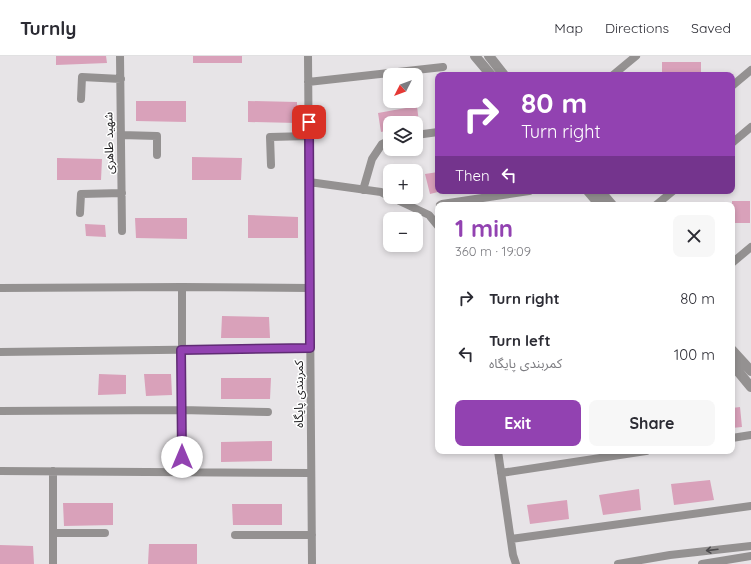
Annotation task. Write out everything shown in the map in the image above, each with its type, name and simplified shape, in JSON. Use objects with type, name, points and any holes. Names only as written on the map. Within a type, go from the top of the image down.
[{"type":"street","name":"شهید طاهری","points":[[120,56],[122,231]]},
{"type":"street","name":"کمربندی پایگاه","points":[[308,56],[312,564]]},
{"type":"street","points":[[475,56],[488,72]]},
{"type":"street","points":[[489,56],[502,72]]},
{"type":"street","points":[[617,72],[636,56]]},
{"type":"street","points":[[308,82],[444,67]]},
{"type":"street","points":[[735,83],[751,70]]},
{"type":"street","points":[[80,99],[82,77],[121,79]]},
{"type":"street","points":[[735,140],[751,127]]},
{"type":"street","points":[[423,134],[435,132]]},
{"type":"street","points":[[121,135],[157,136],[157,155]]},
{"type":"street","points":[[271,165],[270,137],[309,136]]},
{"type":"street","points":[[363,190],[372,158],[383,144]]},
{"type":"street","points":[[309,182],[383,193]]},
{"type":"street","points":[[80,213],[81,194],[122,193]]},
{"type":"street","points":[[455,202],[509,194]]},
{"type":"street","points":[[591,194],[597,202]]},
{"type":"street","points":[[603,194],[609,202]]},
{"type":"street","points":[[660,202],[669,194]]},
{"type":"street","points":[[405,204],[429,215],[435,222]]},
{"type":"street","points":[[429,215],[435,210]]},
{"type":"street","points":[[735,260],[751,247]]},
{"type":"street","points":[[182,287],[182,472]]},
{"type":"street","points":[[0,288],[310,288]]},
{"type":"street","points":[[0,352],[310,348]]},
{"type":"street","points":[[735,353],[751,371]]},
{"type":"street","points":[[735,368],[751,387]]},
{"type":"street","points":[[0,411],[182,410],[268,412]]},
{"type":"street","points":[[735,438],[751,435]]},
{"type":"street","points":[[498,454],[513,555],[516,564]]},
{"type":"street","points":[[501,472],[625,454]]},
{"type":"street","points":[[0,471],[311,473]]},
{"type":"street","points":[[53,471],[53,564]]},
{"type":"street","points":[[511,539],[751,506]]},
{"type":"street","points":[[53,533],[105,533]]},
{"type":"street","points":[[235,535],[312,535]]},
{"type":"street","points":[[618,564],[751,546]]},
{"type":"street","points":[[702,564],[751,556]]},
{"type":"building","points":[[56,56],[106,56],[107,63],[56,65]]},
{"type":"building","points":[[193,56],[242,56],[242,63],[193,63]]},
{"type":"building","points":[[662,62],[701,62],[701,72],[662,72]]},
{"type":"building","points":[[136,101],[186,101],[186,122],[136,121]]},
{"type":"building","points":[[248,101],[297,102],[297,123],[248,122]]},
{"type":"building","points":[[406,108],[417,108],[418,116],[383,116],[383,132],[381,132],[378,113]]},
{"type":"building","points":[[192,157],[242,158],[241,180],[192,180]]},
{"type":"building","points":[[57,158],[102,159],[101,180],[57,180]]},
{"type":"building","points":[[435,172],[435,193],[430,194],[425,174]]},
{"type":"building","points":[[750,201],[750,223],[735,223],[735,202],[732,202]]},
{"type":"building","points":[[248,215],[298,217],[298,238],[248,238]]},
{"type":"building","points":[[135,218],[187,218],[187,239],[136,238]]},
{"type":"building","points":[[85,224],[105,225],[106,237],[86,236]]},
{"type":"building","points":[[222,316],[269,317],[270,338],[221,338]]},
{"type":"building","points":[[99,374],[126,375],[126,394],[98,395]]},
{"type":"building","points":[[144,374],[171,374],[172,395],[146,396]]},
{"type":"building","points":[[221,378],[271,378],[270,399],[221,399]]},
{"type":"building","points":[[740,407],[742,427],[735,428],[735,408]]},
{"type":"building","points":[[272,441],[272,461],[221,462],[221,442]]},
{"type":"building","points":[[710,480],[714,500],[674,505],[671,484]]},
{"type":"building","points":[[639,489],[641,510],[603,515],[599,495]]},
{"type":"building","points":[[567,500],[569,519],[530,524],[527,505]]},
{"type":"building","points":[[63,503],[113,503],[113,525],[64,526]]},
{"type":"building","points":[[232,504],[282,504],[282,525],[233,525]]},
{"type":"building","points":[[149,544],[197,544],[197,564],[148,564]]},
{"type":"building","points":[[0,545],[33,546],[34,564],[0,564]]},
{"type":"route","points":[[182,457],[181,350],[310,348],[309,122]]}]
